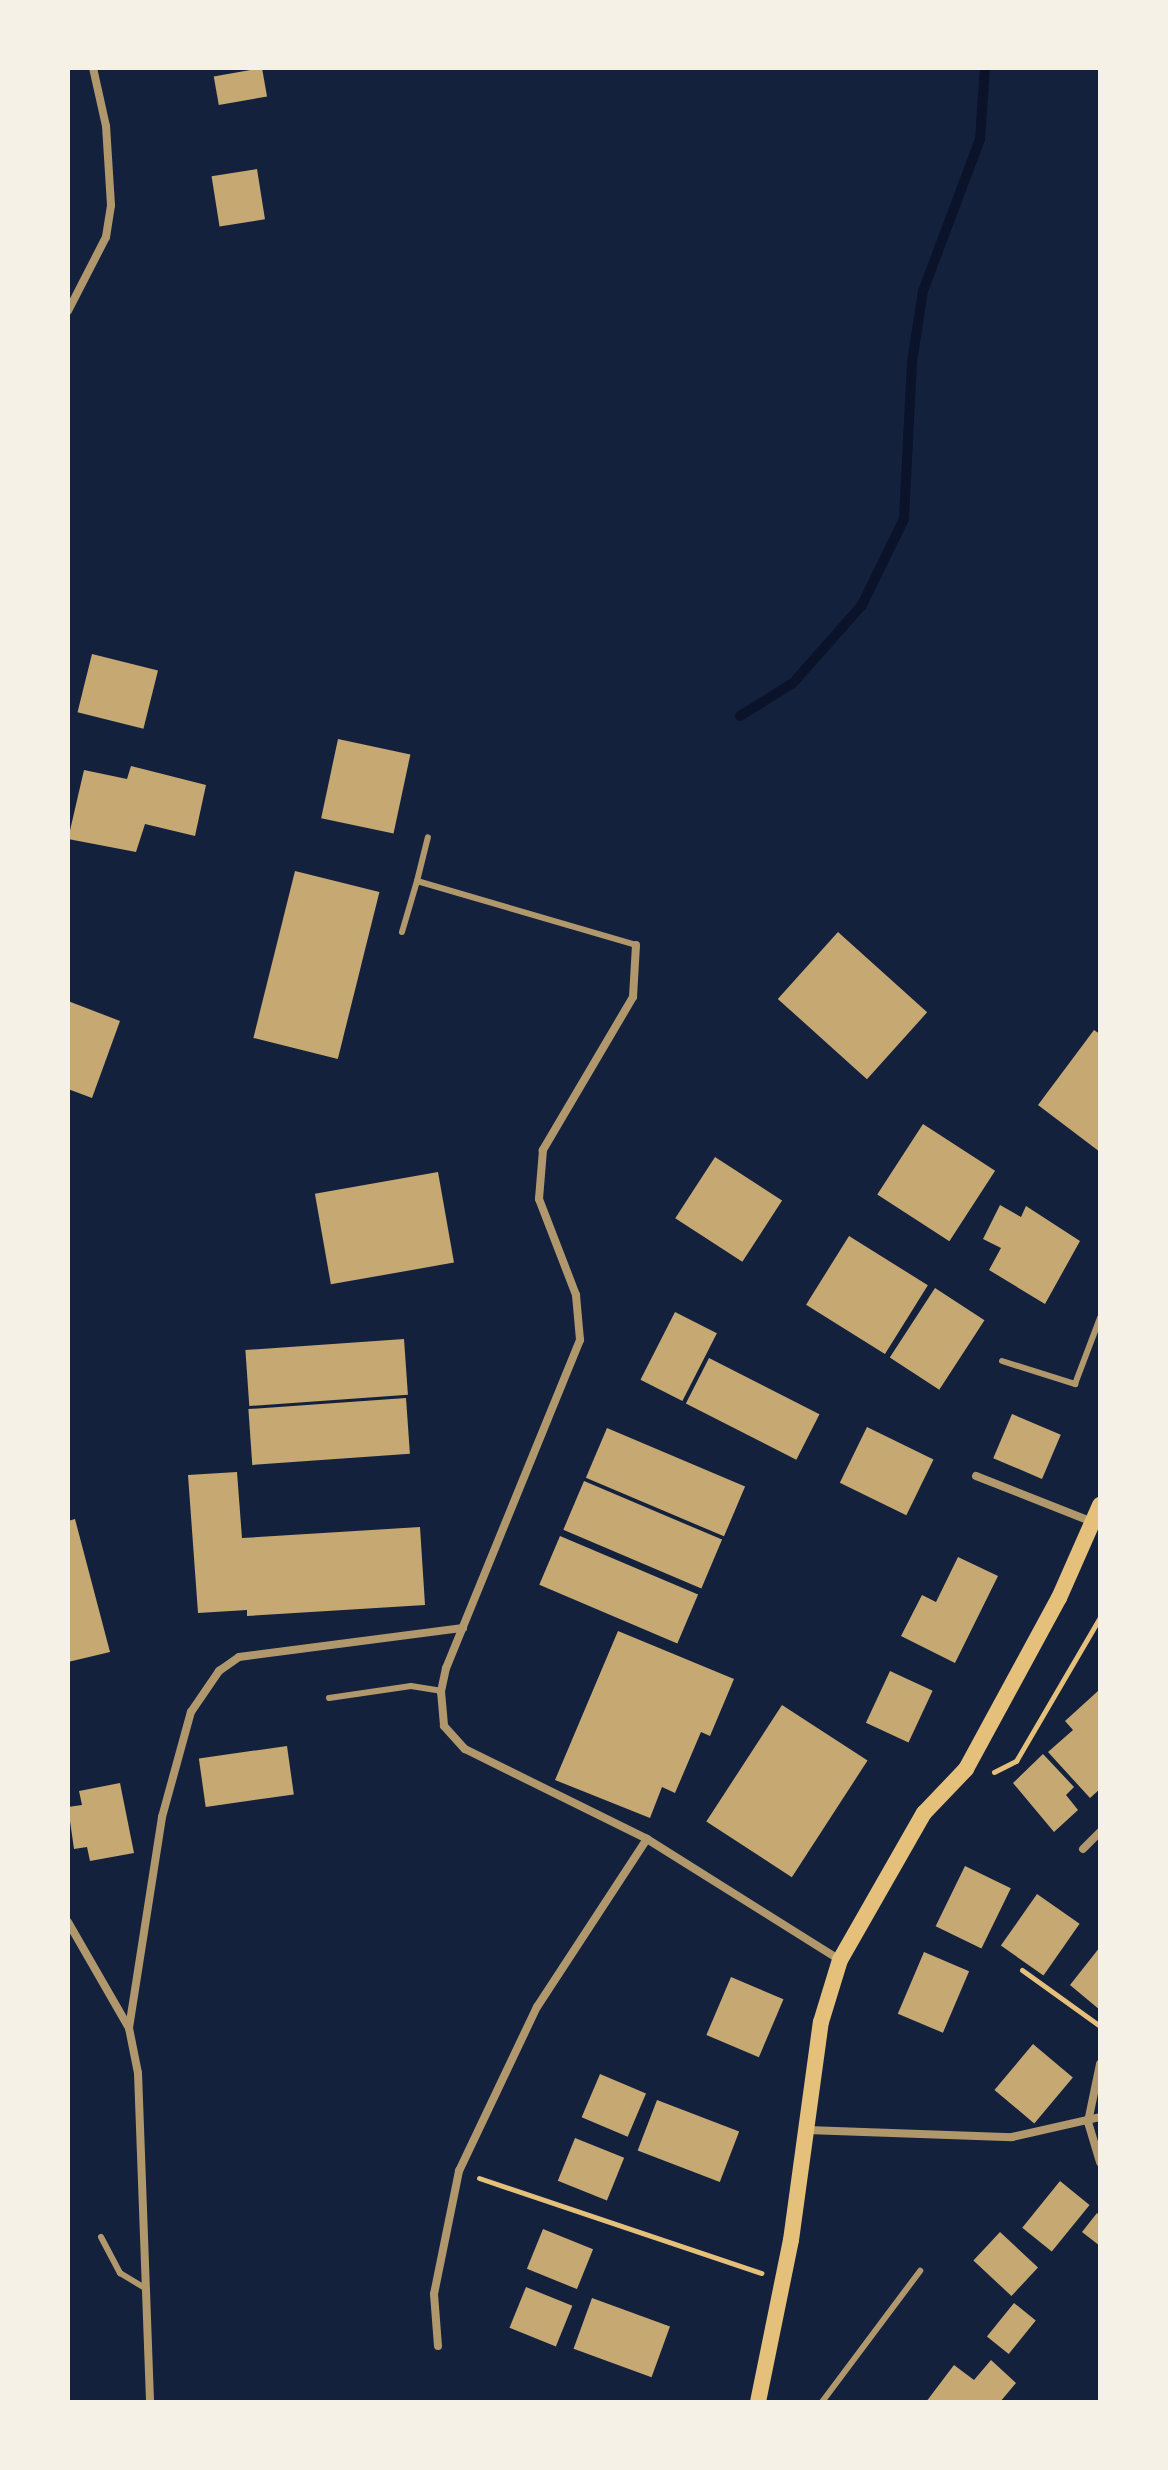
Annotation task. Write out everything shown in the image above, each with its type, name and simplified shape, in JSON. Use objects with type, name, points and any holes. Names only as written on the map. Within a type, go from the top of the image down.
[{"type":"main road","points":[[758,2402],[784,2281],[821,2022],[840,1960],[924,1813],[966,1769],[1094,1523],[1100,1505]]},
{"type":"street","points":[[68,311],[106,237],[111,205],[106,126],[93,68]]},
{"type":"street","points":[[636,945],[633,997],[553,1128],[539,1178],[543,1212],[576,1295],[580,1340],[463,1628],[441,1691],[444,1726],[465,1749],[647,1839],[840,1960]]},
{"type":"street","points":[[976,1476],[1094,1523]]},
{"type":"street","points":[[129,2028],[138,1995],[142,1927],[176,1762],[191,1712],[219,1671],[239,1657],[463,1628]]},
{"type":"street","points":[[1083,1849],[1100,1832]]},
{"type":"street","points":[[438,2346],[434,2294],[459,2171],[537,2007],[647,1839]]},
{"type":"street","points":[[68,1922],[129,2028],[143,2115],[150,2402]]},
{"type":"street","points":[[1100,2064],[1088,2122],[1100,2162]]},
{"type":"street","points":[[807,2130],[1012,2137],[1100,2117]]},
{"type":"lane","points":[[402,932],[428,837]]},
{"type":"lane","points":[[417,881],[636,945]]},
{"type":"lane","points":[[1002,1361],[1075,1384],[1100,1318]]},
{"type":"lane","points":[[329,1698],[411,1686],[441,1691]]},
{"type":"lane","points":[[101,2237],[120,2273],[147,2289]]},
{"type":"lane","points":[[822,2402],[920,2271]]},
{"type":"path","points":[[966,1769],[985,1776],[1016,1761],[1100,1617]]},
{"type":"path","points":[[1022,1970],[1100,2026]]},
{"type":"path","points":[[459,2171],[784,2281]]},
{"type":"building","points":[[262,68],[267,97],[219,105],[214,77]]},
{"type":"building","points":[[257,169],[265,219],[220,227],[212,176]]},
{"type":"building","points":[[92,654],[158,670],[143,729],[77,712]]},
{"type":"building","points":[[338,739],[410,754],[394,834],[321,818]]},
{"type":"building","points":[[131,766],[206,785],[195,836],[145,824],[136,852],[68,839],[84,770],[127,779]]},
{"type":"building","points":[[295,871],[379,892],[338,1059],[253,1038]]},
{"type":"building","points":[[838,932],[927,1012],[867,1079],[778,999]]},
{"type":"building","points":[[68,1001],[120,1021],[92,1098],[68,1089]]},
{"type":"building","points":[[1094,1030],[1100,1034],[1100,1152],[1038,1105]]},
{"type":"building","points":[[923,1124],[995,1171],[949,1241],[877,1194]]},
{"type":"building","points":[[715,1157],[782,1201],[742,1262],[675,1218]]},
{"type":"building","points":[[438,1172],[454,1263],[331,1284],[315,1194]]},
{"type":"building","points":[[1000,1205],[1021,1217],[1026,1206],[1080,1241],[1045,1304],[989,1270],[1001,1248],[983,1239]]},
{"type":"building","points":[[849,1236],[928,1285],[885,1354],[806,1305]]},
{"type":"building","points":[[935,1288],[984,1320],[939,1390],[890,1358]]},
{"type":"building","points":[[675,1312],[717,1333],[682,1401],[640,1380]]},
{"type":"building","points":[[404,1339],[408,1395],[249,1406],[245,1350]]},
{"type":"building","points":[[709,1358],[819,1414],[796,1460],[686,1403]]},
{"type":"building","points":[[406,1398],[410,1454],[252,1465],[248,1409]]},
{"type":"building","points":[[1012,1414],[1061,1435],[1042,1479],[993,1458]]},
{"type":"building","points":[[867,1427],[934,1459],[906,1515],[840,1483]]},
{"type":"building","points":[[607,1428],[745,1487],[724,1536],[586,1478]]},
{"type":"building","points":[[237,1472],[242,1538],[420,1527],[425,1605],[247,1616],[247,1610],[198,1613],[188,1475]]},
{"type":"building","points":[[584,1481],[722,1540],[701,1588],[563,1530]]},
{"type":"building","points":[[75,1519],[110,1652],[68,1662],[68,1521]]},
{"type":"building","points":[[560,1536],[698,1595],[677,1643],[539,1585]]},
{"type":"building","points":[[958,1557],[998,1576],[955,1663],[901,1636],[922,1595],[936,1602]]},
{"type":"building","points":[[618,1631],[734,1679],[710,1736],[701,1732],[675,1793],[662,1787],[650,1818],[555,1780]]},
{"type":"building","points":[[890,1671],[933,1691],[909,1743],[866,1723]]},
{"type":"building","points":[[1098,1691],[1100,1789],[1090,1798],[1048,1752],[1073,1730],[1065,1721]]},
{"type":"building","points":[[782,1705],[868,1761],[792,1877],[706,1822]]},
{"type":"building","points":[[287,1746],[294,1795],[206,1807],[199,1758]]},
{"type":"building","points":[[1043,1754],[1074,1787],[1066,1795],[1078,1810],[1054,1832],[1013,1783]]},
{"type":"building","points":[[120,1783],[134,1853],[90,1861],[87,1847],[74,1849],[68,1807],[82,1805],[79,1791]]},
{"type":"building","points":[[965,1866],[1011,1888],[981,1949],[936,1926]]},
{"type":"building","points":[[1037,1894],[1080,1924],[1043,1975],[1001,1946]]},
{"type":"building","points":[[1100,1947],[1100,2010],[1070,1985]]},
{"type":"building","points":[[924,1952],[969,1971],[943,2033],[898,2014]]},
{"type":"building","points":[[731,1977],[783,1999],[759,2057],[706,2035]]},
{"type":"building","points":[[1033,2044],[1073,2077],[1034,2123],[994,2090]]},
{"type":"building","points":[[600,2074],[646,2094],[628,2137],[582,2117]]},
{"type":"building","points":[[657,2100],[739,2132],[720,2182],[638,2150]]},
{"type":"building","points":[[575,2138],[624,2158],[607,2201],[558,2181]]},
{"type":"building","points":[[1060,2181],[1090,2205],[1052,2252],[1022,2228]]},
{"type":"building","points":[[1097,2213],[1100,2216],[1100,2246],[1082,2232]]},
{"type":"building","points":[[543,2229],[593,2249],[577,2289],[527,2269]]},
{"type":"building","points":[[1000,2232],[1038,2267],[1011,2296],[973,2261]]},
{"type":"building","points":[[526,2287],[572,2306],[556,2347],[510,2328]]},
{"type":"building","points":[[592,2298],[670,2326],[652,2377],[574,2349]]},
{"type":"building","points":[[1014,2303],[1036,2321],[1009,2354],[987,2336]]},
{"type":"building","points":[[991,2360],[1016,2383],[1000,2402],[926,2402],[954,2365],[974,2380]]},
{"type":"waterway","points":[[740,716],[793,683],[862,605],[904,519],[912,362],[923,291],[980,139],[985,68]]}]
